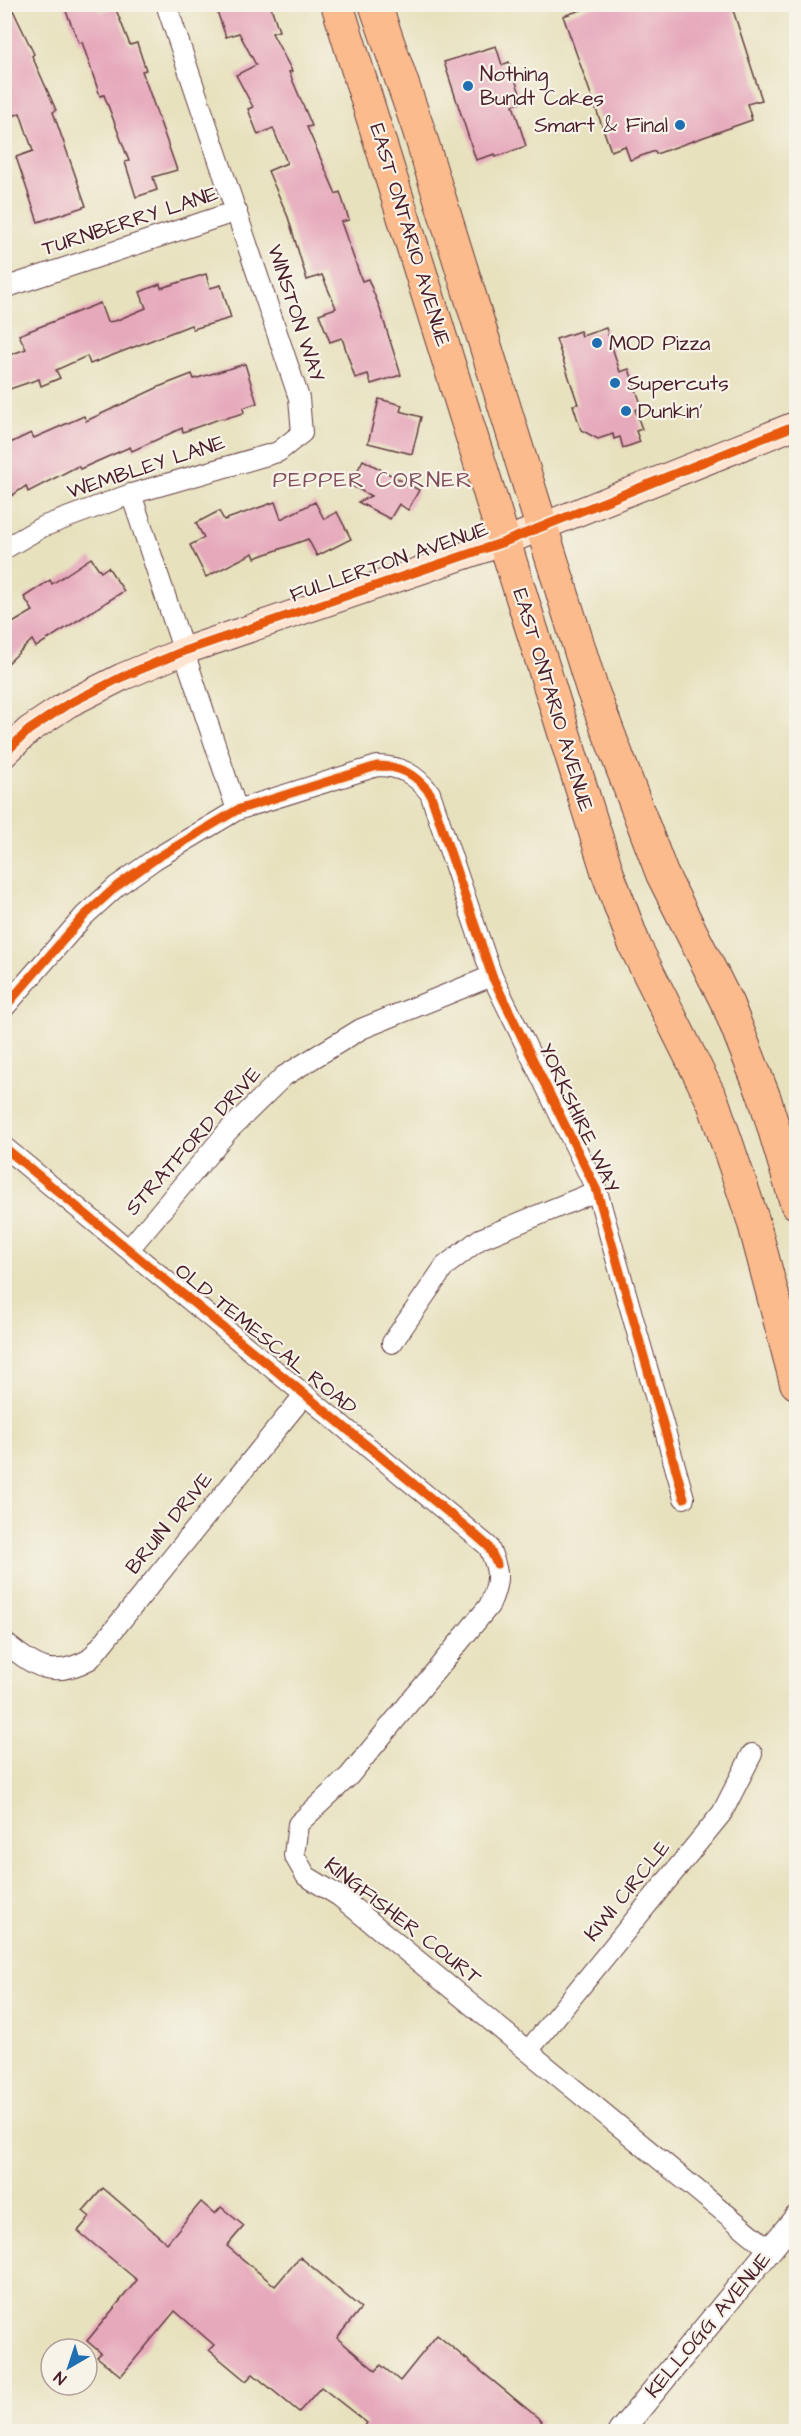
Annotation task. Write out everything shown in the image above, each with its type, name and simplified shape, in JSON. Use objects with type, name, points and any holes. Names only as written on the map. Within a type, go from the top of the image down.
[{"type":"main road","name":"EAST ONTARIO AVENUE","points":[[337,4],[608,874],[635,946],[713,1102],[753,1220],[796,1383]]},
{"type":"main road","name":"EAST ONTARIO AVENUE","points":[[369,8],[418,128],[596,700],[662,874],[728,1005],[765,1100],[796,1203]]},
{"type":"main road","name":"FULLERTON AVENUE","points":[[4,754],[29,730],[68,704],[122,677],[184,651],[504,542],[796,425]]},
{"type":"street","name":"WINSTON WAY","points":[[166,4],[299,398],[302,433]]},
{"type":"street","name":"TURNBERRY LANE","points":[[5,284],[237,211]]},
{"type":"street","name":"WEMBLEY LANE","points":[[4,549],[42,527],[131,494],[278,452],[302,433]]},
{"type":"street","points":[[4,1008],[84,916],[117,886],[155,859],[237,810],[131,494]]},
{"type":"street","name":"YORKSHIRE WAY","points":[[237,810],[376,766],[392,766],[405,770],[419,779],[430,793],[492,976],[597,1191],[684,1498]]},
{"type":"street","name":"STRATFORD DRIVE","points":[[129,1250],[228,1131],[284,1076],[361,1029],[492,976]]},
{"type":"street","name":"OLD TEMESCAL ROAD","points":[[4,1147],[472,1532],[488,1546],[497,1564]]},
{"type":"street","points":[[392,1343],[445,1266],[480,1239],[597,1191]]},
{"type":"street","name":"BRUIN DRIVE","points":[[4,1642],[44,1669],[62,1671],[90,1659],[305,1394]]},
{"type":"street","name":"KINGFISHER COURT","points":[[497,1564],[497,1586],[489,1606],[349,1776],[298,1824],[294,1855],[306,1876],[339,1896],[770,2250]]},
{"type":"street","name":"KIWI CIRCLE","points":[[528,2051],[722,1813],[752,1754]]},
{"type":"street","name":"KELLOGG AVENUE","points":[[620,2432],[796,2218]]},
{"type":"building","points":[[4,4],[10,4],[34,54],[32,56],[56,110],[53,112],[86,206],[38,222],[16,157],[33,151],[20,113],[4,120]]},
{"type":"building","points":[[63,4],[98,4],[101,12],[115,7],[130,45],[137,43],[146,70],[142,71],[177,170],[153,177],[157,190],[136,197],[125,162],[129,161],[104,95],[100,96],[82,42],[79,43]]},
{"type":"building","points":[[236,4],[270,4],[279,31],[272,33],[292,71],[289,72],[312,126],[307,127],[336,194],[340,192],[349,220],[341,222],[362,281],[368,279],[379,306],[401,375],[371,384],[368,374],[355,378],[342,338],[330,342],[319,314],[336,308],[322,275],[307,280],[288,217],[268,171],[287,163],[273,128],[258,135],[248,109],[253,107],[236,75],[256,65],[239,33],[226,37],[217,11]]},
{"type":"building","points":[[599,4],[731,4],[762,100],[747,104],[752,120],[656,154],[655,151],[630,160],[625,146],[611,151],[563,16]]},
{"type":"building","points":[[496,46],[502,65],[509,62],[523,102],[513,105],[526,146],[496,157],[495,154],[476,160],[444,62]]},
{"type":"building","points":[[206,274],[210,288],[221,285],[231,318],[193,329],[191,325],[90,364],[87,356],[56,370],[60,378],[41,386],[39,379],[4,391],[4,357],[26,349],[19,335],[100,303],[107,322],[115,321],[146,308],[140,292],[160,284],[161,288]]},
{"type":"building","points":[[606,328],[620,372],[629,369],[642,407],[635,410],[642,429],[636,431],[640,442],[623,448],[620,437],[614,439],[613,434],[598,439],[581,430],[573,405],[578,404],[556,339],[580,331],[582,336]]},
{"type":"building","points":[[245,364],[257,403],[243,408],[244,413],[183,432],[182,428],[132,451],[130,447],[80,469],[78,466],[28,492],[26,486],[4,501],[4,446],[31,433],[34,438],[84,416],[86,421],[192,374],[194,379]]},
{"type":"building","points":[[379,399],[402,405],[400,411],[421,417],[412,454],[368,443]]},
{"type":"building","points":[[363,460],[419,490],[408,510],[399,504],[390,519],[358,502],[371,496],[350,485]]},
{"type":"building","points":[[275,502],[281,519],[315,502],[324,519],[337,512],[351,539],[317,556],[308,539],[255,558],[253,553],[206,577],[190,545],[204,538],[196,523],[219,511],[224,520]]},
{"type":"building","points":[[91,558],[101,572],[108,567],[124,591],[36,647],[32,640],[4,667],[4,628],[33,611],[24,597],[50,580],[52,584]]},
{"type":"building","points":[[103,2188],[167,2243],[201,2202],[215,2214],[221,2207],[244,2226],[227,2246],[275,2286],[300,2257],[361,2308],[337,2338],[376,2371],[381,2365],[400,2381],[437,2335],[542,2421],[533,2432],[360,2432],[367,2423],[321,2387],[299,2412],[253,2374],[246,2381],[209,2350],[214,2345],[175,2311],[121,2376],[99,2359],[101,2353],[99,2337],[90,2337],[137,2280],[78,2231],[90,2217],[83,2211]]},
{"type":"cycle path","points":[[4,754],[29,730],[68,704],[122,677],[184,651],[504,542],[796,425]]},
{"type":"cycle path","points":[[4,1008],[84,916],[117,886],[155,859],[237,810],[377,766],[393,768],[413,776],[430,793],[492,976],[597,1191],[684,1498]]},
{"type":"cycle path","points":[[4,1147],[472,1532],[488,1546],[497,1564]]},
{"type":"place","name":"Nothing Bundt Cakes","points":[[468,86]]},
{"type":"place","name":"Smart & Final","points":[[680,125]]},
{"type":"place","name":"MOD Pizza","points":[[597,343]]},
{"type":"place","name":"Supercuts","points":[[615,383]]},
{"type":"place","name":"Dunkin'","points":[[626,411]]},
{"type":"district","name":"PEPPER CORNER","points":[[373,480]]}]
